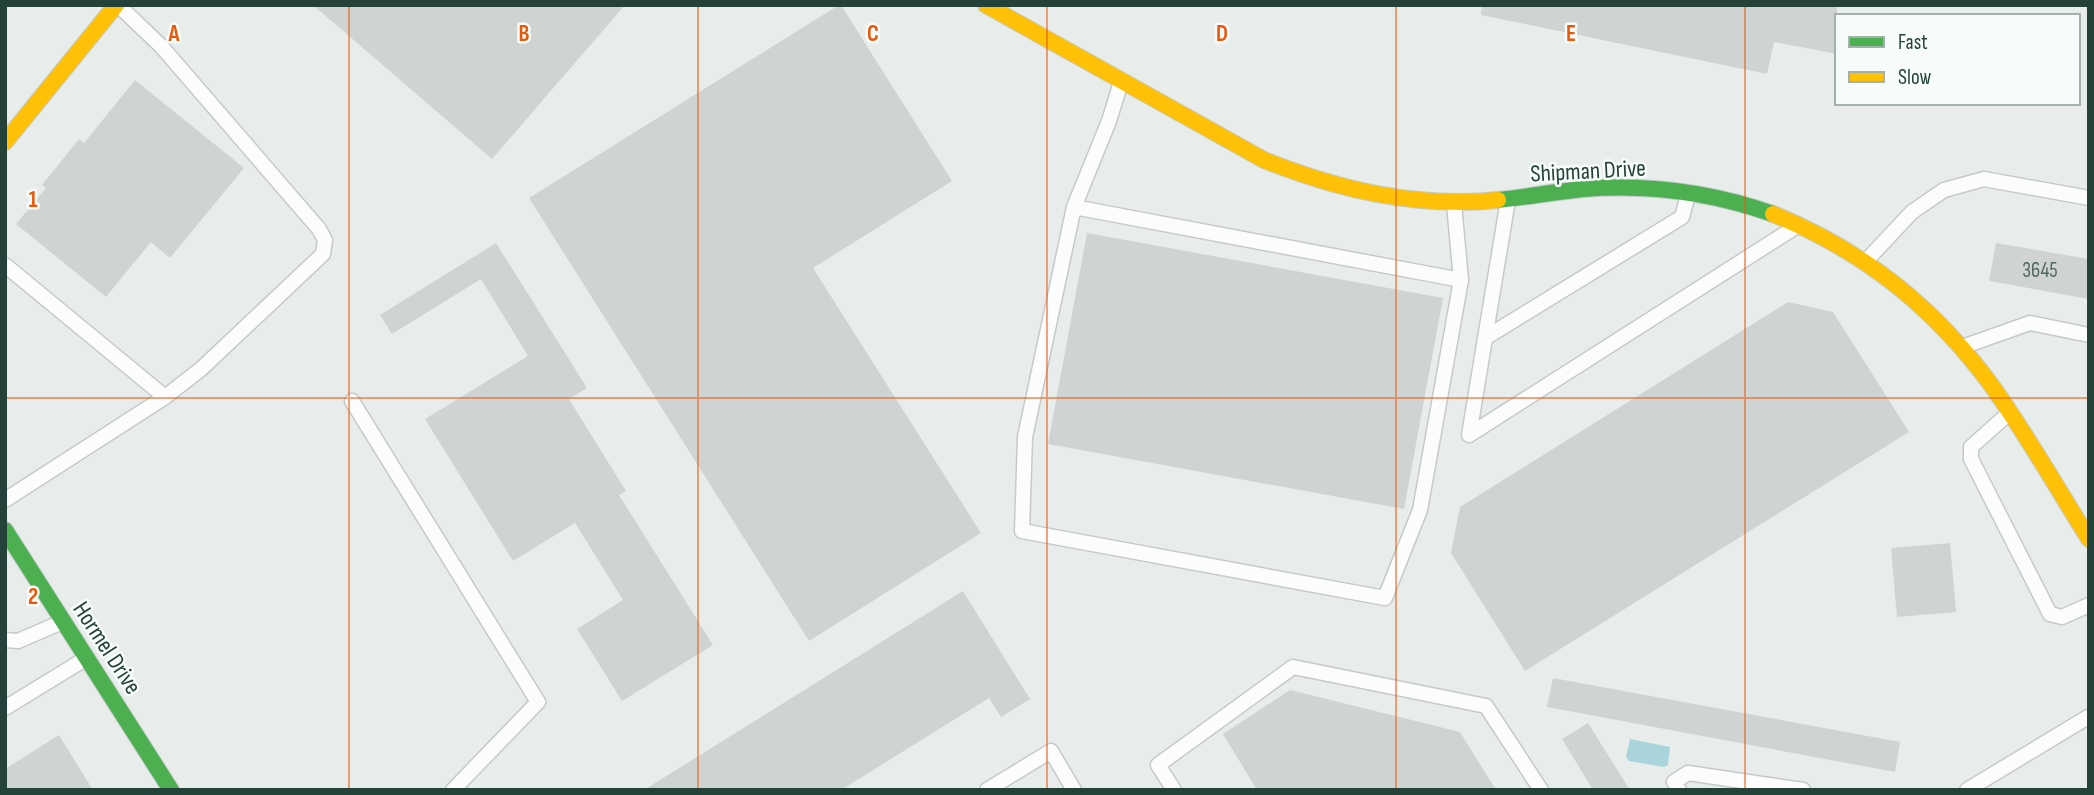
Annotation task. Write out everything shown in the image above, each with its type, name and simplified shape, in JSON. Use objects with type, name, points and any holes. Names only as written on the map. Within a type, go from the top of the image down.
[{"type":"street","points":[[5,142],[118,5]]},
{"type":"street","name":"Shipman Drive","points":[[986,5],[1264,160],[1305,177],[1347,189],[1416,200],[1454,202],[1629,187],[1689,193],[1723,200],[1798,225],[1865,261],[1913,299],[1961,348],[1988,381],[2089,539]]},
{"type":"street","name":"Hormel Drive","points":[[5,530],[171,790]]},
{"type":"lane","points":[[5,500],[165,397],[201,369],[323,254],[325,240],[319,229],[161,46],[118,5]]},
{"type":"lane","points":[[1121,80],[1109,121],[1074,207],[1025,437],[1022,531],[1385,598],[1420,510],[1461,280],[1454,202]]},
{"type":"lane","points":[[1865,261],[1912,212],[1944,190],[1971,182],[1984,179],[2089,198]]},
{"type":"lane","points":[[1485,338],[1682,217],[1689,193]]},
{"type":"lane","points":[[1508,198],[1469,435],[1798,225]]},
{"type":"lane","points":[[1074,207],[1461,280]]},
{"type":"lane","points":[[5,265],[165,397]]},
{"type":"lane","points":[[1961,348],[2031,323],[2089,335]]},
{"type":"lane","points":[[352,401],[538,702],[453,790]]},
{"type":"lane","points":[[2009,413],[1971,447],[1971,458],[2050,614],[2062,617],[2089,605]]},
{"type":"lane","points":[[5,640],[18,640],[63,621]]},
{"type":"lane","points":[[5,708],[87,658]]},
{"type":"lane","points":[[1174,790],[1158,765],[1293,667],[1486,706],[1541,790]]},
{"type":"lane","points":[[1967,790],[2088,717],[2089,719]]},
{"type":"lane","points":[[987,790],[1051,751],[1074,790]]},
{"type":"lane","points":[[1679,790],[1674,782],[1688,773],[1802,790]]},
{"type":"water","points":[[1630,739],[1670,747],[1668,765],[1664,767],[1629,761],[1626,757]]},
{"type":"building","points":[[313,5],[625,5],[492,159]]},
{"type":"building","points":[[839,5],[952,181],[813,268],[981,533],[809,641],[529,198]]},
{"type":"building","points":[[1482,5],[1837,5],[1835,54],[1774,42],[1767,74],[1481,15]]},
{"type":"building","points":[[135,80],[244,168],[170,258],[151,242],[106,297],[16,224],[46,188],[42,185],[79,139],[84,143]]},
{"type":"building","points":[[1087,233],[1443,298],[1404,509],[1048,444]]},
{"type":"building","points":[[496,243],[587,388],[569,399],[626,491],[619,495],[713,645],[622,701],[577,629],[623,600],[575,523],[513,561],[425,419],[528,356],[481,279],[392,334],[380,315]]},
{"type":"building","points":[[1996,243],[2089,259],[2089,299],[1989,281]]},
{"type":"building","points":[[1788,302],[1833,312],[1909,432],[1525,671],[1451,553],[1460,507]]},
{"type":"building","points":[[1950,543],[1956,612],[1897,617],[1891,548]]},
{"type":"building","points":[[963,591],[1030,699],[1001,717],[989,698],[841,790],[644,790]]},
{"type":"building","points":[[1553,678],[1900,742],[1895,772],[1547,707]]},
{"type":"building","points":[[1290,690],[1460,732],[1496,790],[1257,790],[1223,734]]},
{"type":"building","points":[[1588,723],[1630,790],[1593,790],[1562,739]]},
{"type":"building","points":[[59,735],[93,790],[5,790],[5,769]]},
{"type":"traffic: fast","points":[[1498,200],[1583,189],[1655,189],[1727,201],[1773,214]]},
{"type":"traffic: fast","points":[[5,530],[171,790]]},
{"type":"traffic: slow","points":[[5,142],[116,5]]},
{"type":"traffic: slow","points":[[986,5],[1264,160],[1292,171],[1349,188],[1408,199],[1467,202],[1498,200]]},
{"type":"traffic: slow","points":[[1773,214],[1837,245],[1867,264],[1895,284],[1946,331],[1992,386],[2030,442],[2089,539]]}]
